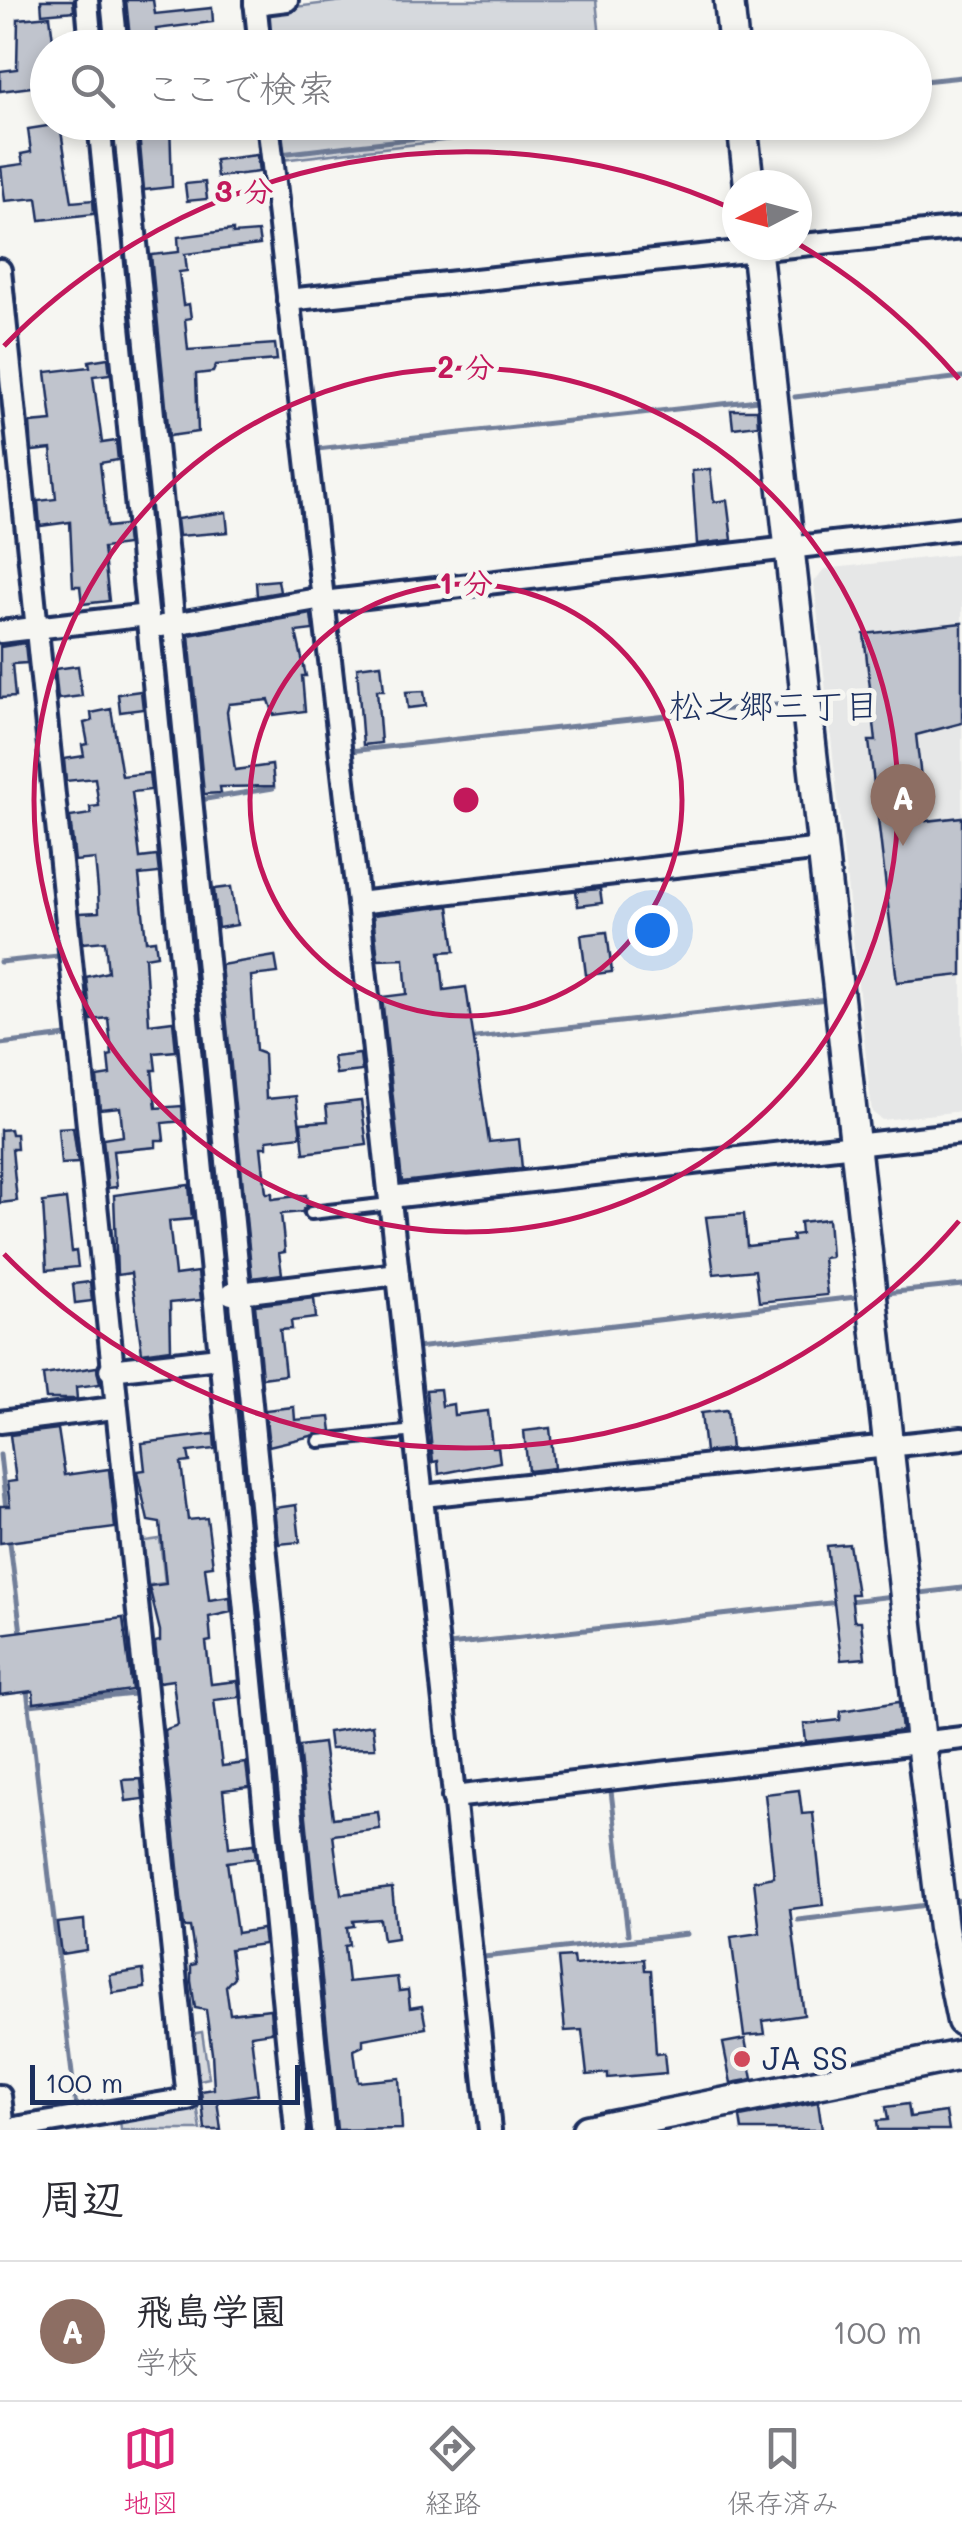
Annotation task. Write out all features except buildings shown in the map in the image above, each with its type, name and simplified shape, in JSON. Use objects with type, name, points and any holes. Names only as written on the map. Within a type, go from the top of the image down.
[{"type":"street","points":[[86,0],[89,30]]},
{"type":"street","points":[[112,0],[115,30]]},
{"type":"street","points":[[258,30],[255,2],[287,0]]},
{"type":"street","points":[[728,0],[732,30]]},
{"type":"street","points":[[101,140],[160,624],[228,1294],[322,2130]]},
{"type":"street","points":[[125,140],[160,624]]},
{"type":"street","points":[[270,140],[358,903],[490,2130]]},
{"type":"street","points":[[744,140],[747,170]]},
{"type":"street","points":[[812,243],[962,228]]},
{"type":"street","points":[[288,300],[722,252]]},
{"type":"street","points":[[757,260],[921,1742],[943,1928],[962,2020]]},
{"type":"street","points":[[0,270],[110,1370],[188,2099],[4,2130],[0,2096]]},
{"type":"street","points":[[0,632],[160,624],[323,600],[962,528]]},
{"type":"street","points":[[358,903],[822,849]]},
{"type":"street","points":[[390,1200],[962,1132]]},
{"type":"street","points":[[228,1294],[398,1274]]},
{"type":"street","points":[[228,1294],[219,1358],[296,2130]]},
{"type":"street","points":[[110,1370],[219,1358]]},
{"type":"street","points":[[0,1422],[114,1408]]},
{"type":"street","points":[[423,1496],[962,1438]]},
{"type":"street","points":[[453,1796],[962,1738]]},
{"type":"street","points":[[587,2130],[962,2055]]},
{"type":"lane","points":[[311,1213],[390,1200]]},
{"type":"lane","points":[[319,1441],[416,1431]]},
{"type":"shaded area","points":[[352,0],[596,0],[599,30],[270,30],[270,10]]},
{"type":"shaded area","points":[[279,140],[451,140],[281,160]]},
{"type":"shaded area","points":[[962,554],[962,1111],[882,1120],[872,1112],[814,582],[824,569]]},
{"type":"shaded area","points":[[160,1539],[165,1583],[142,1586],[137,1542]]},
{"type":"shaded area","points":[[202,2032],[209,2078],[191,2082],[186,2035]]},
{"type":"shaded area","points":[[197,2105],[201,2130],[121,2130],[120,2119]]},
{"type":"waterway","points":[[932,80],[962,77]]},
{"type":"waterway","points":[[280,154],[400,140]]},
{"type":"waterway","points":[[795,397],[962,377]]},
{"type":"waterway","points":[[317,449],[758,400]]},
{"type":"waterway","points":[[350,751],[785,703]]},
{"type":"waterway","points":[[200,800],[273,788]]},
{"type":"waterway","points":[[0,962],[58,956]]},
{"type":"waterway","points":[[467,1039],[827,999]]},
{"type":"waterway","points":[[0,1044],[67,1036]]},
{"type":"waterway","points":[[208,1071],[229,1289]]},
{"type":"waterway","points":[[886,1293],[962,1285]]},
{"type":"waterway","points":[[416,1348],[856,1297]]},
{"type":"waterway","points":[[230,1300],[311,2130]]},
{"type":"waterway","points":[[0,1455],[6,1509]]},
{"type":"waterway","points":[[9,1535],[21,1633]]},
{"type":"waterway","points":[[920,1593],[962,1588]]},
{"type":"waterway","points":[[849,1601],[893,1596]]},
{"type":"waterway","points":[[449,1645],[839,1602]]},
{"type":"waterway","points":[[27,1689],[76,2108]]},
{"type":"waterway","points":[[29,1705],[134,1694]]},
{"type":"waterway","points":[[611,1791],[628,1934]]},
{"type":"waterway","points":[[955,1901],[962,1900]]},
{"type":"waterway","points":[[798,1920],[927,1905]]},
{"type":"waterway","points":[[484,1957],[687,1934]]},
{"type":"place","name":"飛島学園","points":[[903,846]]},
{"type":"place","name":"JA SS","points":[[742,2059]]},
{"type":"district","name":"松之郷三丁目","points":[[774,706]]}]
